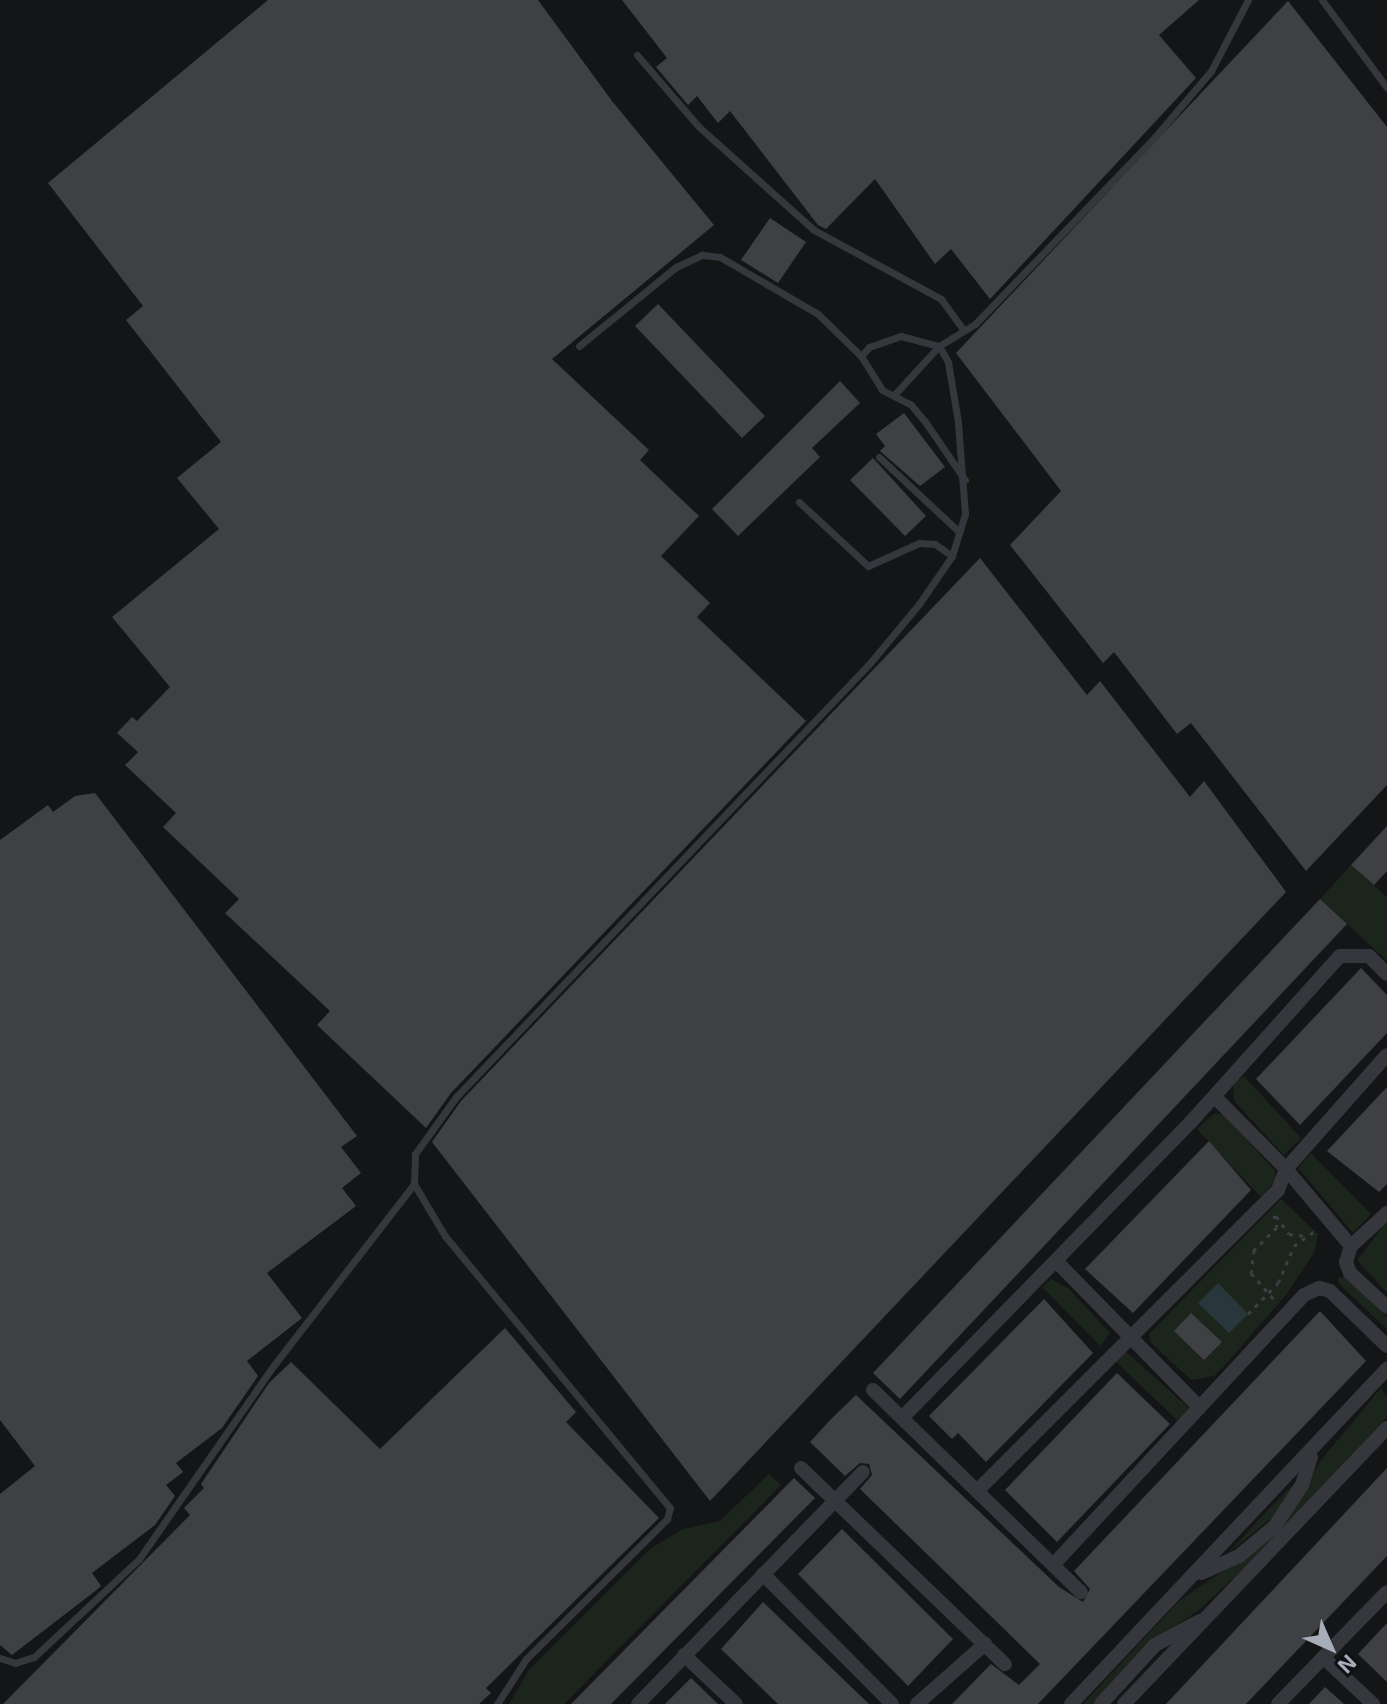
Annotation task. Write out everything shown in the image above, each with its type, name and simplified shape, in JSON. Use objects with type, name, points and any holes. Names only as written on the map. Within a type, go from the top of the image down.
[{"type":"street","points":[[902,1418],[1035,1278],[1057,1262],[1215,1097],[1340,956],[1369,956],[1387,974]]},
{"type":"street","points":[[978,1490],[1107,1356],[1133,1337],[1278,1190],[1286,1169],[1387,1055]]},
{"type":"street","points":[[1215,1097],[1286,1169],[1351,1246]]},
{"type":"street","points":[[1387,1213],[1351,1246],[1346,1262],[1350,1273],[1387,1307]]},
{"type":"street","points":[[1057,1262],[1200,1408]]},
{"type":"street","points":[[1054,1564],[1311,1291],[1330,1291],[1387,1346]]},
{"type":"street","points":[[1071,1704],[1312,1453],[1387,1369]]},
{"type":"street","points":[[873,1390],[1081,1592]]},
{"type":"street","points":[[1124,1704],[1387,1428]]},
{"type":"street","points":[[1190,1577],[1239,1556],[1275,1526],[1302,1485],[1312,1453]]},
{"type":"street","points":[[801,1468],[1005,1664]]},
{"type":"street","points":[[638,1704],[863,1472]]},
{"type":"street","points":[[763,1574],[892,1704]]},
{"type":"street","points":[[1278,1704],[1387,1592]]},
{"type":"street","points":[[1101,1704],[1155,1645],[1202,1621]]},
{"type":"street","points":[[917,1704],[985,1644]]},
{"type":"street","points":[[684,1655],[736,1704]]},
{"type":"street","points":[[1323,1657],[1373,1704]]},
{"type":"lane","points":[[895,394],[939,346],[975,324],[1109,187],[1186,101],[1226,46],[1248,0]]},
{"type":"lane","points":[[1322,0],[1387,88]]},
{"type":"lane","points":[[637,55],[698,126],[814,230],[941,299],[963,329]]},
{"type":"lane","points":[[579,346],[676,267],[702,255],[720,257],[818,314],[861,356],[874,382],[895,394],[926,423],[966,480]]},
{"type":"lane","points":[[497,1704],[526,1659],[667,1519],[670,1508],[610,1442],[445,1236],[414,1184],[415,1154],[456,1097],[870,663],[952,556],[965,514],[966,480],[948,362],[939,346],[901,336],[869,347],[861,356]]},
{"type":"lane","points":[[879,457],[958,531]]},
{"type":"lane","points":[[799,502],[868,566],[919,543],[935,544],[952,556]]},
{"type":"lane","points":[[0,1658],[15,1663],[34,1657],[139,1559],[274,1365],[414,1184]]},
{"type":"path","points":[[1287,1313],[1251,1273],[1251,1260],[1254,1250],[1275,1233],[1274,1213],[1289,1234],[1308,1235]]},
{"type":"path","points":[[1248,1314],[1278,1283],[1294,1246],[1329,1220]]},
{"type":"shaded area","points":[[1351,865],[1387,897],[1387,961],[1320,899]]},
{"type":"shaded area","points":[[1244,1076],[1301,1138],[1284,1155],[1234,1101],[1233,1083]]},
{"type":"shaded area","points":[[1215,1113],[1225,1115],[1275,1171],[1276,1180],[1261,1197],[1197,1129]]},
{"type":"shaded area","points":[[1311,1153],[1371,1214],[1353,1233],[1298,1168]]},
{"type":"shaded area","points":[[1281,1199],[1318,1234],[1315,1251],[1286,1295],[1226,1364],[1214,1376],[1191,1380],[1151,1343],[1149,1334]]},
{"type":"shaded area","points":[[1385,1224],[1387,1226],[1387,1293],[1357,1260]]},
{"type":"shaded area","points":[[1345,1277],[1387,1317],[1387,1329],[1339,1284],[1338,1278]]},
{"type":"shaded area","points":[[1051,1279],[1068,1288],[1110,1333],[1100,1346],[1042,1287]]},
{"type":"shaded area","points":[[1218,1283],[1248,1314],[1229,1333],[1198,1303]]},
{"type":"shaded area","points":[[1125,1351],[1189,1408],[1178,1421],[1115,1361]]},
{"type":"shaded area","points":[[1381,1388],[1387,1398],[1387,1417],[1251,1562],[1200,1609],[1152,1643],[1096,1704],[1083,1704],[1179,1601],[1233,1564],[1291,1511],[1321,1460]]},
{"type":"shaded area","points":[[769,1474],[781,1485],[564,1704],[509,1704],[529,1670],[651,1548],[683,1529],[720,1521]]},
{"type":"shaded area","points":[[1299,1479],[1273,1517],[1227,1554],[1264,1514]]},
{"type":"building","points":[[268,0],[538,0],[612,101],[714,225],[552,359],[649,450],[640,460],[699,516],[661,556],[710,603],[697,617],[806,721],[451,1093],[426,1128],[317,1025],[330,1011],[225,913],[239,899],[163,827],[176,813],[125,765],[138,752],[117,733],[132,717],[137,721],[170,687],[112,617],[219,529],[177,478],[221,442],[126,320],[143,306],[48,183]]},
{"type":"building","points":[[622,0],[1199,0],[1159,35],[1196,78],[990,299],[951,249],[935,264],[875,179],[826,229],[818,225],[730,111],[718,123],[697,96],[688,105],[656,67],[667,58]]},
{"type":"building","points":[[1288,1],[1387,127],[1387,785],[1306,871],[1191,723],[1177,734],[1114,652],[1103,663],[1010,545],[1061,491],[956,353]]},
{"type":"building","points":[[770,218],[806,242],[778,283],[741,260]]},
{"type":"building","points":[[658,304],[765,416],[742,438],[635,326]]},
{"type":"building","points":[[840,381],[860,403],[812,448],[820,457],[738,536],[712,509]]},
{"type":"building","points":[[904,413],[945,467],[920,486],[880,451],[885,446],[876,434]]},
{"type":"building","points":[[873,458],[926,516],[905,536],[850,480]]},
{"type":"building","points":[[980,558],[1087,695],[1100,681],[1190,797],[1204,781],[1286,892],[710,1501],[432,1142],[461,1101]]},
{"type":"building","points":[[95,793],[357,1136],[341,1147],[361,1173],[342,1188],[356,1206],[267,1273],[302,1318],[247,1361],[258,1376],[222,1428],[176,1463],[183,1472],[166,1485],[175,1496],[155,1525],[92,1573],[101,1586],[12,1655],[0,1645],[0,1494],[35,1466],[0,1420],[0,840],[48,805],[53,812],[75,796]]},
{"type":"building","points":[[1387,826],[1387,871],[1374,885],[1351,865]]},
{"type":"building","points":[[1320,899],[1347,924],[900,1399],[873,1373]]},
{"type":"building","points":[[1361,968],[1387,995],[1387,1033],[1300,1125],[1256,1079]]},
{"type":"building","points":[[1387,1087],[1387,1184],[1379,1192],[1327,1151]]},
{"type":"building","points":[[1209,1141],[1251,1190],[1133,1313],[1085,1269]]},
{"type":"building","points":[[1044,1299],[1093,1353],[986,1462],[958,1433],[952,1439],[929,1416]]},
{"type":"building","points":[[1320,1311],[1366,1361],[1038,1704],[952,1704],[991,1664],[1019,1685],[1040,1664],[860,1489],[872,1475],[869,1464],[860,1463],[845,1476],[810,1442],[832,1418],[856,1395],[1059,1587],[1083,1602],[1090,1589],[1074,1571]]},
{"type":"building","points":[[1191,1313],[1222,1342],[1204,1360],[1174,1331]]},
{"type":"building","points":[[505,1328],[576,1412],[566,1422],[659,1518],[486,1688],[491,1693],[479,1704],[3,1704],[190,1515],[184,1508],[204,1488],[201,1484],[269,1383],[291,1362],[380,1449]]},
{"type":"building","points":[[1117,1373],[1170,1424],[1057,1542],[1005,1490]]},
{"type":"building","points":[[1387,1468],[1387,1556],[1246,1704],[1166,1704]]},
{"type":"building","points":[[794,1478],[815,1498],[611,1704],[571,1704]]},
{"type":"building","points":[[842,1529],[953,1639],[908,1686],[798,1574]]},
{"type":"building","points":[[763,1602],[869,1704],[778,1704],[721,1649]]},
{"type":"building","points":[[1387,1623],[1387,1682],[1358,1654]]},
{"type":"building","points":[[691,1678],[718,1704],[665,1704]]},
{"type":"building","points":[[1325,1687],[1344,1704],[1309,1704]]}]
